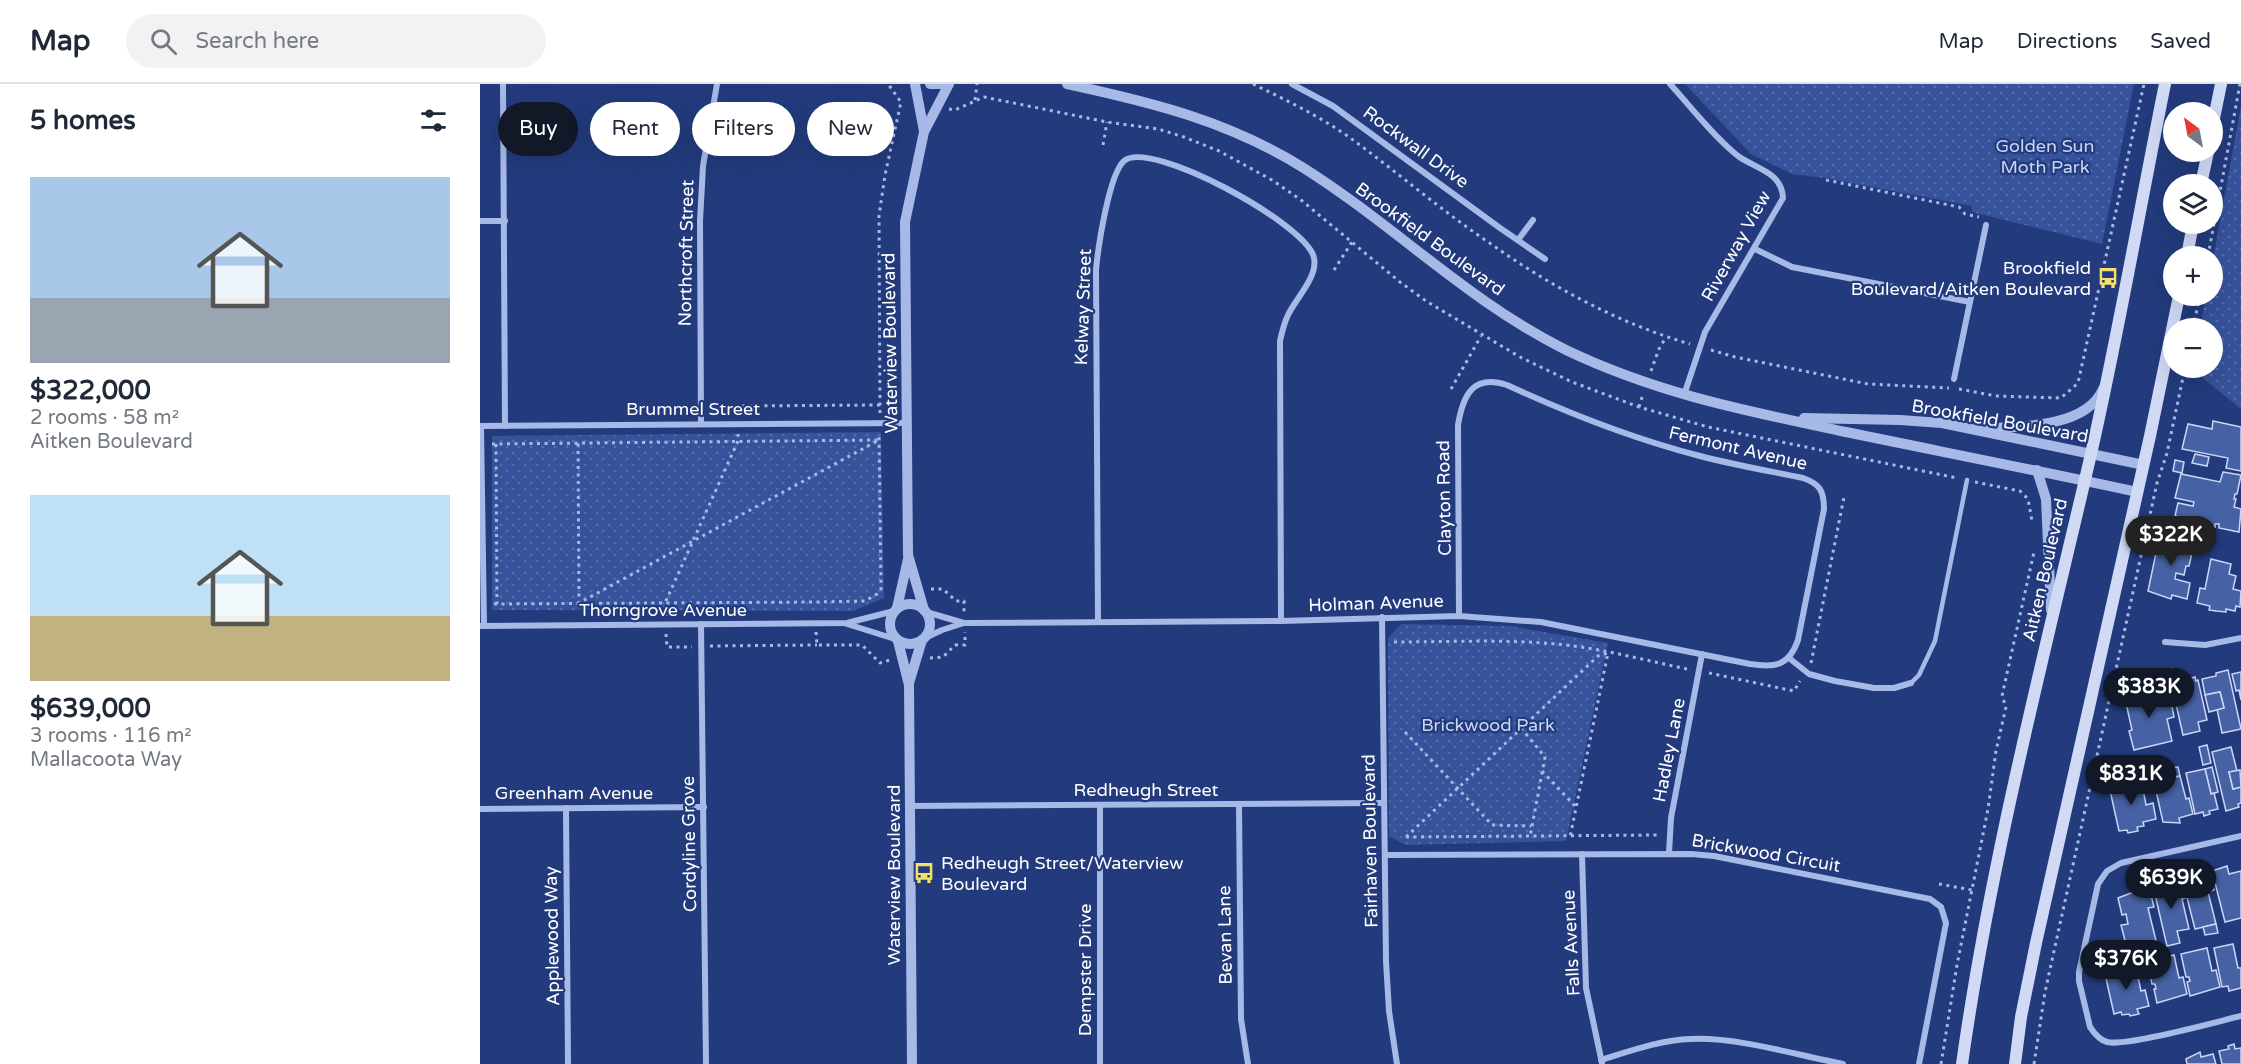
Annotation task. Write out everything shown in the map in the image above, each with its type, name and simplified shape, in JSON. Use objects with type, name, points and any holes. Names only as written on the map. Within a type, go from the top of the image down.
[{"type":"main road","name":"Aitken Boulevard","points":[[1962,1064],[1984,930],[2020,760],[2091,454],[2165,84]]},
{"type":"main road","points":[[2217,102],[2221,84]]},
{"type":"main road","points":[[2015,1064],[2021,1017],[2036,943],[2144,465],[2177,306]]},
{"type":"street","points":[[503,84],[505,426]]},
{"type":"street","name":"Northcroft Street","points":[[701,424],[700,221],[703,166],[717,84]]},
{"type":"street","name":"Waterview Boulevard","points":[[915,84],[924,132]]},
{"type":"street","points":[[930,84],[943,84]]},
{"type":"street","name":"Waterview Boulevard","points":[[895,610],[908,555],[905,222],[924,132],[949,84]]},
{"type":"street","name":"Brookfield Boulevard","points":[[1067,84],[1135,98],[1182,111],[1218,124],[1265,146],[1312,174],[1460,284],[1532,331],[1608,369],[1684,396],[2138,492]]},
{"type":"street","name":"Rockwall Drive","points":[[1292,84],[1300,86],[1333,106],[1545,259]]},
{"type":"street","name":"Riverway View","points":[[1670,84],[1732,151],[1771,174],[1780,185],[1783,198],[1705,333],[1684,396]]},
{"type":"street","name":"Kelway Street","points":[[1098,622],[1096,270],[1115,173],[1124,160],[1135,156],[1165,162],[1236,192],[1296,235],[1313,254],[1313,272],[1288,315],[1280,341],[1281,621]]},
{"type":"street","points":[[1518,240],[1533,220]]},
{"type":"street","points":[[480,221],[505,221]]},
{"type":"street","points":[[1954,380],[1986,222]]},
{"type":"street","points":[[1755,249],[1792,267],[1970,302]]},
{"type":"street","points":[[1966,428],[2021,427],[2077,416],[2093,405],[2101,393],[2106,378]]},
{"type":"street","name":"Fermont Avenue","points":[[1476,386],[1483,382],[1496,381],[1608,428],[1647,441],[1701,457],[1803,478],[1820,487],[1824,509],[1798,640],[1795,651],[1783,663]]},
{"type":"street","name":"Clayton Road","points":[[1460,616],[1458,425],[1461,407],[1476,386]]},
{"type":"street","name":"Brookfield Boulevard","points":[[1777,417],[1942,423],[2144,465]]},
{"type":"street","name":"Brummel Street","points":[[481,426],[907,423]]},
{"type":"street","points":[[481,426],[484,604],[482,626]]},
{"type":"street","points":[[2037,470],[2046,499],[2051,625]]},
{"type":"street","name":"Waterview Boulevard","points":[[908,555],[925,611]]},
{"type":"street","points":[[908,604],[914,604],[925,611],[930,622],[924,639],[910,645],[897,640],[889,622],[895,610],[908,604]]},
{"type":"street","name":"Thorngrove Avenue","points":[[482,626],[847,623],[895,610]]},
{"type":"street","name":"Holman Avenue","points":[[925,611],[964,623]]},
{"type":"street","name":"Holman Avenue","points":[[924,639],[964,623],[1281,621],[1460,616],[1541,622],[1766,667],[1783,663]]},
{"type":"street","name":"Fairhaven Boulevard","points":[[1382,617],[1386,961],[1389,1011],[1397,1064]]},
{"type":"street","name":"Thorngrove Avenue","points":[[847,623],[897,640]]},
{"type":"street","name":"Cordyline Grove","points":[[701,624],[706,1064]]},
{"type":"street","points":[[2165,642],[2205,645],[2241,638]]},
{"type":"street","name":"Waterview Boulevard","points":[[909,685],[924,639]]},
{"type":"street","name":"Waterview Boulevard","points":[[897,640],[909,685],[912,1064]]},
{"type":"street","name":"Hadley Lane","points":[[1669,853],[1668,835],[1702,654]]},
{"type":"street","points":[[1789,658],[1809,674],[1835,681],[1874,688],[1894,688],[1911,682]]},
{"type":"street","name":"Redheugh Street","points":[[909,806],[1384,803]]},
{"type":"street","name":"Bevan Lane","points":[[1239,804],[1241,1019],[1248,1064]]},
{"type":"street","name":"Dempster Drive","points":[[1100,805],[1100,1064]]},
{"type":"street","name":"Greenham Avenue","points":[[480,809],[704,807]]},
{"type":"street","name":"Applewood Way","points":[[566,808],[568,1064]]},
{"type":"street","points":[[2241,836],[2121,863],[2107,871],[2098,884],[2079,972],[2090,1027],[2093,1033],[2105,1041],[2126,1042],[2241,1016]]},
{"type":"street","name":"Brickwood Circuit","points":[[1385,855],[1669,853],[1714,856],[1936,902],[1945,914],[1946,923],[1919,1064]]},
{"type":"street","name":"Falls Avenue","points":[[1582,854],[1586,988],[1601,1062]]},
{"type":"street","points":[[1601,1062],[1663,1042],[1714,1039],[1843,1064]]},
{"type":"lane","points":[[1911,682],[1920,675],[1935,641],[1967,480]]},
{"type":"path","points":[[484,604],[865,601],[881,589],[879,216],[901,102],[888,84]]},
{"type":"path","points":[[975,100],[977,84]]},
{"type":"path","points":[[1253,84],[1307,111],[1347,136],[1488,243],[1553,284],[1596,308],[1666,337],[1736,357],[1868,384],[1957,388],[1996,396],[2061,398],[2078,383],[2144,84]]},
{"type":"path","points":[[2210,246],[2240,84]]},
{"type":"path","points":[[938,104],[955,110],[984,97],[1107,122],[1158,129],[1219,152],[1272,180],[1301,200],[1400,282],[1481,336],[1524,360],[1572,382],[1668,416],[1746,435],[2020,491],[2028,499],[2033,532]]},
{"type":"path","points":[[901,102],[919,101]]},
{"type":"path","points":[[1103,146],[1107,122]]},
{"type":"path","points":[[1826,180],[1959,207],[1965,214],[1986,222]]},
{"type":"path","points":[[1334,270],[1352,242]]},
{"type":"path","points":[[1451,389],[1481,336]]},
{"type":"path","points":[[2034,1064],[2045,992],[2157,483],[2167,453],[2183,378]]},
{"type":"path","points":[[817,645],[666,647],[665,603],[738,441],[736,406],[880,405]]},
{"type":"path","points":[[482,443],[879,440]]},
{"type":"path","points":[[579,603],[879,440]]},
{"type":"path","points":[[578,443],[579,603]]},
{"type":"path","points":[[496,444],[497,604]]},
{"type":"path","points":[[1941,1064],[1957,965],[1990,798],[2001,722],[2006,707],[2002,696],[2034,554],[2034,542]]},
{"type":"path","points":[[1570,837],[1608,653],[1599,656],[1406,837],[1570,837],[1668,835]]},
{"type":"path","points":[[2113,679],[2125,681],[2173,669]]},
{"type":"path","points":[[1521,728],[1545,757],[1530,837]]},
{"type":"path","points":[[1405,732],[1492,825],[1531,826]]},
{"type":"path","points":[[1542,771],[1576,808]]},
{"type":"path","points":[[1939,884],[1972,890]]},
{"type":"green space","name":"Golden Sun Moth Park","points":[[1685,84],[2134,84],[2102,244],[1972,212],[1972,206],[1825,178],[1792,174],[1751,154]]},
{"type":"green space","points":[[2241,106],[2241,409],[2203,378],[2223,378],[2223,318],[2202,318],[2204,306],[2223,306],[2223,246],[2215,246],[2218,234],[2223,234],[2223,204]]},
{"type":"green space","points":[[881,432],[884,598],[853,611],[492,610],[492,436]]},
{"type":"green space","name":"Brickwood Park","points":[[1401,624],[1510,626],[1608,643],[1566,841],[1405,845],[1389,836],[1388,638]]},
{"type":"building","points":[[2213,421],[2241,427],[2241,471],[2226,468],[2228,458],[2182,449],[2188,424],[2212,429]]},
{"type":"building","points":[[2195,454],[2209,457],[2207,466],[2192,463]]},
{"type":"building","points":[[2175,460],[2184,462],[2182,473],[2173,471]]},
{"type":"building","points":[[2223,472],[2241,475],[2234,499],[2236,499],[2234,507],[2241,509],[2239,532],[2219,528],[2219,524],[2215,524],[2215,527],[2203,524],[2201,532],[2185,528],[2187,518],[2175,516],[2178,503],[2193,506],[2194,502],[2175,498],[2181,474],[2220,482]]},
{"type":"building","points":[[2160,534],[2191,541],[2189,552],[2192,553],[2189,566],[2186,566],[2184,575],[2176,573],[2175,579],[2190,583],[2187,599],[2172,595],[2171,599],[2148,591]]},
{"type":"building","points":[[2211,559],[2231,564],[2229,574],[2236,576],[2233,589],[2241,591],[2240,607],[2236,606],[2235,611],[2209,610],[2210,606],[2197,603],[2200,588],[2205,589]]},
{"type":"building","points":[[2228,670],[2241,729],[2222,733],[2217,709],[2224,708],[2220,692],[2205,695],[2202,679]]},
{"type":"building","points":[[2241,672],[2241,700],[2232,674]]},
{"type":"building","points":[[2188,676],[2188,679],[2195,677],[2196,681],[2198,680],[2207,720],[2198,722],[2200,731],[2183,735],[2176,704],[2172,704],[2168,688],[2181,685],[2179,678]]},
{"type":"building","points":[[2152,688],[2155,700],[2170,696],[2174,717],[2167,719],[2172,741],[2134,750],[2124,694]]},
{"type":"building","points":[[2220,692],[2224,708],[2209,712],[2205,695]]},
{"type":"building","points":[[2207,745],[2211,763],[2203,765],[2199,747]]},
{"type":"building","points":[[2231,747],[2237,771],[2229,772],[2233,789],[2241,787],[2241,803],[2238,804],[2239,807],[2226,811],[2212,752]]},
{"type":"building","points":[[2169,764],[2170,768],[2178,767],[2180,776],[2154,782],[2152,773],[2160,771],[2159,766]]},
{"type":"building","points":[[2212,767],[2218,792],[2211,794],[2205,769]]},
{"type":"building","points":[[2205,769],[2211,794],[2214,793],[2218,809],[2209,811],[2210,814],[2204,816],[2203,812],[2195,814],[2186,773]]},
{"type":"building","points":[[2240,770],[2241,787],[2233,789],[2229,772]]},
{"type":"building","points":[[2180,776],[2193,814],[2179,818],[2180,823],[2163,822],[2154,782]]},
{"type":"building","points":[[2141,779],[2146,805],[2153,803],[2156,819],[2143,822],[2144,826],[2137,827],[2138,831],[2128,833],[2127,830],[2119,831],[2109,786]]},
{"type":"building","points":[[2227,866],[2229,874],[2241,871],[2241,918],[2225,922],[2212,871]]},
{"type":"building","points":[[2196,872],[2197,878],[2210,875],[2214,890],[2208,892],[2216,924],[2195,929],[2182,878]]},
{"type":"building","points":[[2168,880],[2169,886],[2181,883],[2189,929],[2177,931],[2180,943],[2167,946],[2153,886]]},
{"type":"building","points":[[2136,891],[2137,894],[2150,891],[2154,907],[2148,908],[2158,949],[2129,956],[2121,925],[2128,924],[2126,914],[2122,915],[2118,898]]},
{"type":"building","points":[[2216,924],[2218,933],[2205,935],[2203,927]]},
{"type":"building","points":[[2233,944],[2238,968],[2241,968],[2241,988],[2229,991],[2228,986],[2222,987],[2214,948]]},
{"type":"building","points":[[2207,948],[2212,971],[2216,970],[2220,987],[2190,996],[2187,982],[2190,981],[2189,977],[2186,977],[2181,954]]},
{"type":"building","points":[[2174,955],[2179,978],[2183,977],[2187,994],[2157,1003],[2155,984],[2152,984],[2147,961]]},
{"type":"building","points":[[2135,963],[2141,991],[2145,990],[2149,1006],[2137,1009],[2139,1014],[2130,1016],[2129,1014],[2122,1015],[2121,1012],[2114,1014],[2105,974],[2119,971],[2119,967]]},
{"type":"building","points":[[2234,1044],[2235,1049],[2241,1048],[2241,1064],[2222,1064],[2219,1051],[2229,1049],[2228,1046]]},
{"type":"building","points":[[2200,1052],[2201,1057],[2213,1054],[2216,1064],[2187,1064],[2186,1059]]},
{"type":"place","name":"Brookfield Boulevard/Aitken Boulevard","points":[[2108,278]]},
{"type":"place","name":"Redheugh Street/Waterview Boulevard","points":[[924,873]]}]
